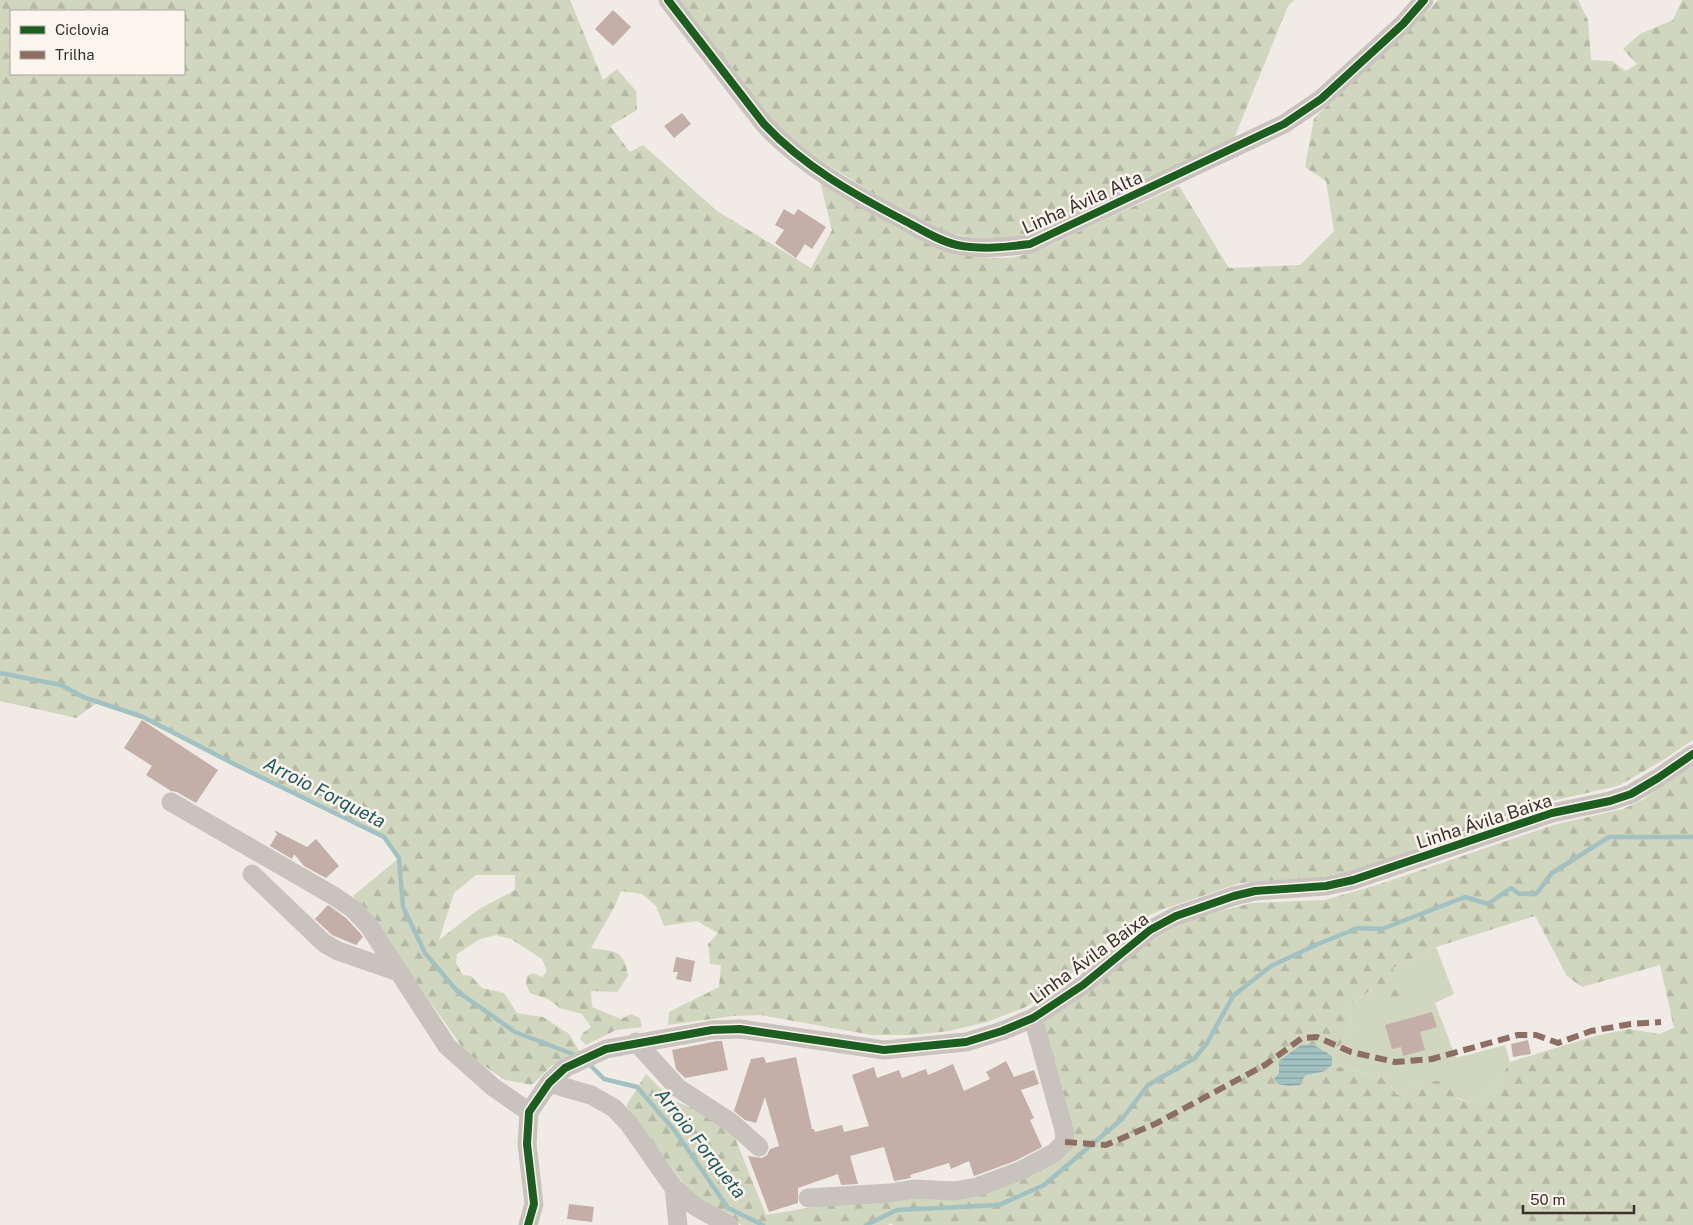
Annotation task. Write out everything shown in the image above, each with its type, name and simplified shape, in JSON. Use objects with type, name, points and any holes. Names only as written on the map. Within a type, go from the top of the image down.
[{"type":"street","name":"Linha Ávila Alta","points":[[668,0],[764,124],[798,156],[873,205],[939,239],[957,245],[981,247],[1009,247],[1030,244],[1284,124],[1321,99],[1403,24],[1424,0]]},
{"type":"street","name":"Linha Ávila Baixa","points":[[529,1112],[549,1083],[565,1068],[606,1049],[636,1042],[712,1030],[740,1029],[884,1050],[966,1042],[1002,1031],[1033,1018],[1083,985],[1150,930],[1176,916],[1234,896],[1255,891],[1326,886],[1353,880],[1552,813],[1610,801],[1630,794],[1693,754]]},
{"type":"street","points":[[170,802],[297,874],[353,909],[369,926],[447,1046],[493,1087],[529,1112],[527,1144],[534,1204],[528,1225]]},
{"type":"street","points":[[252,874],[324,943],[338,951],[399,972]]},
{"type":"street","points":[[808,1198],[914,1189],[954,1191],[977,1186],[1020,1171],[1054,1153],[1065,1142],[1064,1130],[1033,1018]]},
{"type":"street","points":[[636,1042],[678,1088],[732,1123],[759,1147]]},
{"type":"street","points":[[549,1083],[591,1095],[614,1108],[629,1124],[674,1188],[696,1207],[729,1225]]},
{"type":"street","points":[[674,1188],[678,1225]]},
{"type":"green space","points":[[0,0],[570,0],[603,80],[617,69],[636,91],[637,110],[610,126],[630,152],[643,145],[717,211],[811,268],[832,230],[820,182],[864,209],[915,236],[969,255],[995,258],[1019,256],[1043,248],[1179,186],[1229,268],[1300,265],[1334,231],[1326,181],[1305,167],[1314,118],[1408,32],[1438,0],[1578,0],[1588,20],[1591,60],[1612,61],[1626,71],[1637,64],[1623,49],[1640,34],[1673,20],[1682,0],[1693,0],[1693,740],[1660,762],[1618,786],[1551,801],[1519,811],[1357,870],[1320,877],[1240,883],[1161,910],[1141,919],[1115,937],[1052,990],[1026,1007],[987,1022],[949,1031],[913,1035],[872,1035],[760,1015],[733,1016],[668,1025],[669,1012],[719,987],[721,965],[710,964],[708,944],[718,933],[697,921],[664,926],[656,906],[642,894],[621,891],[615,906],[591,948],[612,951],[621,956],[624,960],[628,976],[617,992],[591,991],[592,1007],[621,1019],[631,1014],[640,1018],[642,1027],[616,1030],[586,1045],[580,1039],[583,1033],[591,1027],[582,1014],[560,1008],[548,999],[530,993],[526,984],[527,976],[533,973],[542,977],[547,971],[542,959],[511,939],[496,935],[480,939],[457,954],[456,963],[463,975],[471,976],[482,988],[504,993],[517,1013],[543,1017],[569,1034],[580,1052],[551,1066],[532,1085],[505,1080],[467,1054],[372,919],[353,896],[399,858],[384,837],[236,765],[143,717],[98,702],[76,718],[0,701]],"holes":[[[476,875],[515,875],[515,890],[479,909],[439,940],[454,893]]]},
{"type":"green space","points":[[678,0],[1294,0],[1288,6],[1233,141],[1027,235],[994,239],[947,233],[881,198],[806,151],[776,124]]},
{"type":"green space","points":[[1693,765],[1693,1225],[893,1225],[891,1223],[888,1225],[742,1225],[698,1203],[626,1106],[646,1074],[672,1100],[717,1118],[731,1128],[766,1215],[844,1202],[906,1197],[948,1200],[1066,1148],[1074,1134],[1042,1019],[1149,942],[1188,920],[1251,903],[1325,900],[1380,884],[1553,825],[1623,809],[1642,800]],"holes":[[[1535,916],[1567,976],[1582,987],[1660,965],[1674,1028],[1659,1034],[1629,1029],[1595,1036],[1510,1062],[1493,1090],[1470,1103],[1456,1098],[1447,1081],[1419,1081],[1397,1095],[1385,1078],[1332,1065],[1313,1075],[1274,1079],[1312,1044],[1332,1056],[1353,1027],[1348,1007],[1372,989],[1385,1002],[1400,998],[1393,968],[1436,947]]]},
{"type":"green space","points":[[1436,947],[1454,994],[1435,1003],[1456,1058],[1505,1045],[1510,1062],[1493,1090],[1470,1103],[1419,1081],[1397,1095],[1385,1078],[1332,1065],[1332,1056],[1353,1027],[1348,1007],[1373,989],[1393,968]]},
{"type":"water","points":[[1312,1044],[1332,1056],[1332,1065],[1325,1071],[1305,1076],[1300,1085],[1278,1084],[1274,1079],[1279,1073],[1279,1061],[1301,1045]]},
{"type":"building","points":[[613,10],[631,27],[613,46],[595,29]]},
{"type":"building","points":[[682,113],[691,124],[674,138],[664,126]]},
{"type":"building","points":[[784,209],[794,215],[798,209],[826,227],[812,249],[805,244],[796,258],[775,243],[784,230],[775,225]]},
{"type":"building","points":[[142,720],[218,770],[196,803],[177,792],[171,791],[146,775],[152,766],[124,748]]},
{"type":"building","points":[[274,830],[307,847],[316,839],[339,866],[326,878],[304,866],[294,854],[292,859],[270,846],[277,834]]},
{"type":"building","points":[[328,905],[346,918],[363,937],[356,945],[332,935],[315,919]]},
{"type":"building","points":[[676,957],[695,961],[691,982],[676,979],[678,972],[673,972]]},
{"type":"building","points":[[1432,1012],[1437,1027],[1420,1032],[1425,1050],[1403,1056],[1401,1047],[1392,1049],[1385,1025]]},
{"type":"building","points":[[1528,1040],[1531,1054],[1513,1057],[1511,1044]]},
{"type":"building","points":[[722,1041],[728,1070],[685,1078],[676,1069],[672,1050]]},
{"type":"building","points":[[764,1057],[766,1063],[796,1057],[812,1129],[815,1132],[842,1125],[844,1132],[869,1126],[852,1075],[874,1067],[877,1078],[899,1070],[902,1078],[926,1069],[928,1075],[953,1064],[964,1091],[990,1079],[986,1072],[1006,1061],[1014,1077],[1034,1070],[1039,1084],[1021,1090],[1034,1118],[1030,1120],[1042,1147],[1015,1161],[974,1176],[969,1161],[951,1169],[949,1163],[910,1175],[911,1178],[894,1181],[884,1147],[850,1156],[858,1184],[841,1185],[838,1174],[798,1188],[798,1203],[769,1212],[748,1156],[762,1158],[767,1155],[770,1149],[779,1146],[765,1097],[756,1123],[745,1120],[734,1111],[751,1059]]},
{"type":"building","points":[[569,1204],[594,1207],[592,1222],[567,1219]]},
{"type":"waterway","name":"Arroio Forqueta","points":[[0,673],[61,685],[83,697],[143,717],[236,765],[384,837],[399,858],[403,907],[425,953],[457,991],[515,1032],[578,1056]]},
{"type":"waterway","name":"Arroio Forqueta","points":[[866,1225],[897,1210],[999,1205],[1044,1185],[1122,1119],[1148,1085],[1195,1058],[1207,1043],[1233,996],[1271,966],[1358,928],[1382,929],[1465,897],[1488,904],[1511,888],[1519,894],[1537,893],[1552,873],[1609,837],[1693,837]]},
{"type":"waterway","name":"Arroio Forqueta","points":[[588,1063],[604,1079],[637,1087],[675,1131],[728,1208],[763,1225]]},
{"type":"marked path","points":[[1065,1142],[1106,1145],[1157,1123],[1265,1065],[1302,1038],[1317,1037],[1351,1052],[1395,1062],[1432,1059],[1518,1035],[1536,1035],[1558,1043],[1591,1031],[1631,1024],[1661,1022]]},
{"type":"cycle path","points":[[668,0],[764,124],[795,153],[867,201],[931,235],[957,245],[984,248],[1030,244],[1284,124],[1321,99],[1403,24],[1424,0]]},
{"type":"cycle path","points":[[528,1225],[534,1204],[527,1144],[529,1112],[549,1083],[565,1068],[606,1049],[712,1030],[740,1029],[884,1050],[966,1042],[1002,1031],[1033,1018],[1083,985],[1150,930],[1176,916],[1234,896],[1255,891],[1326,886],[1353,880],[1552,813],[1610,801],[1631,794],[1693,754]]}]
